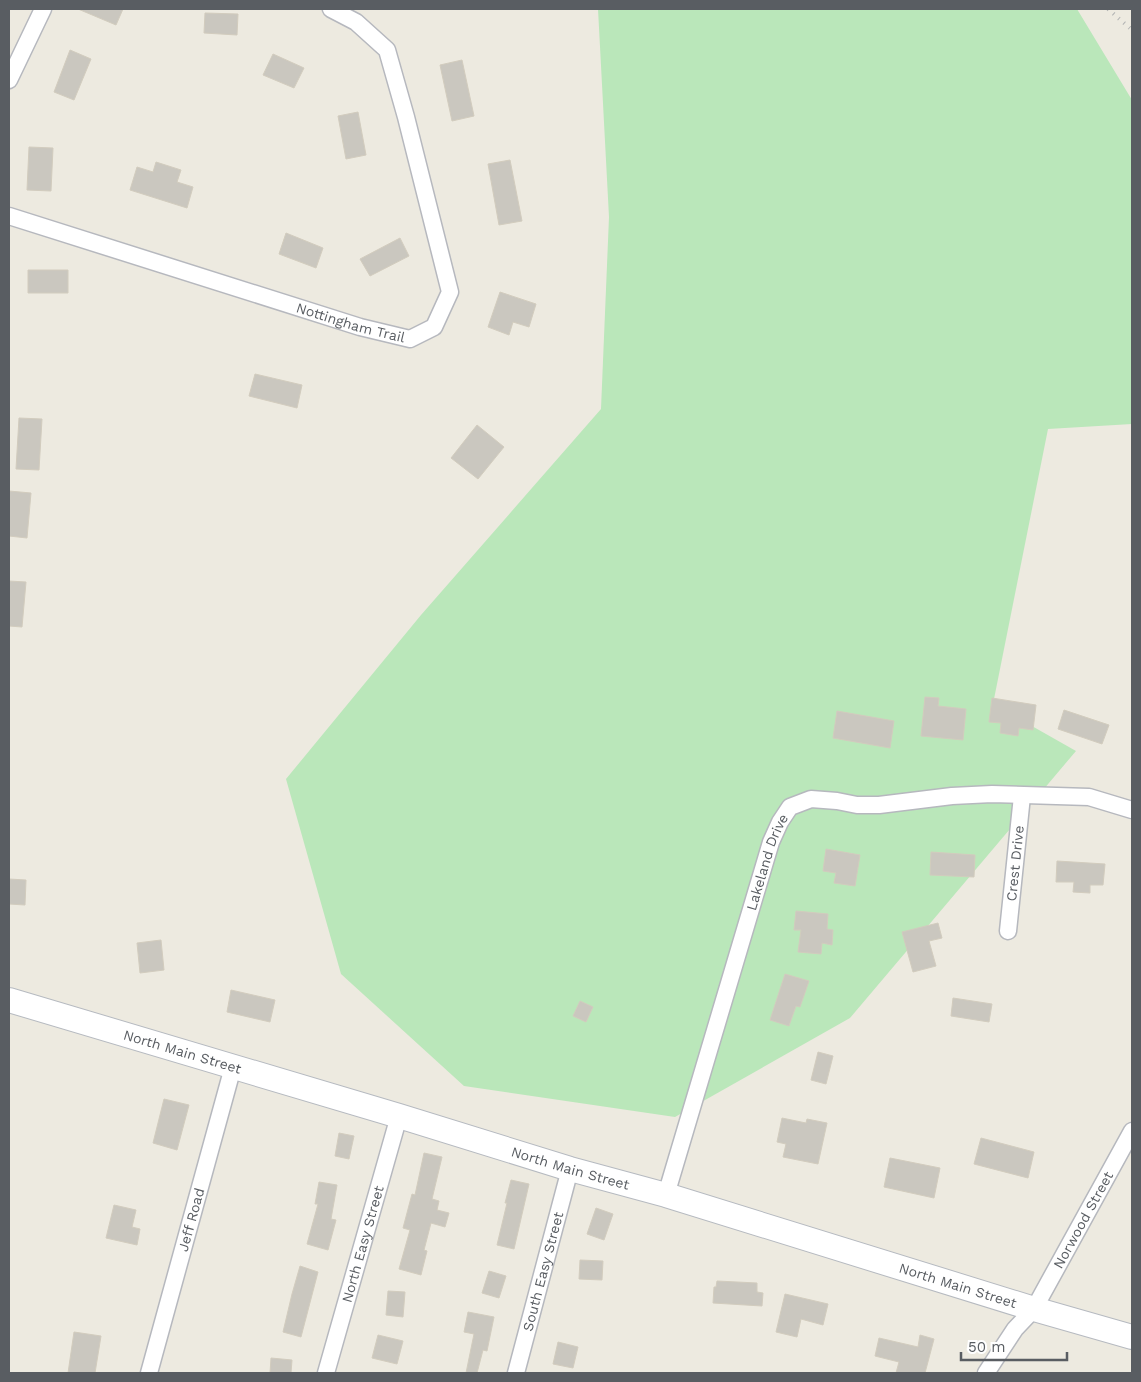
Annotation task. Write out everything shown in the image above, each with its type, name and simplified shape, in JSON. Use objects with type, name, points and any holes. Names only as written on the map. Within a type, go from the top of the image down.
[{"type":"street","points":[[9,80],[43,9]]},
{"type":"street","name":"Nottingham Trail","points":[[9,216],[360,327],[410,339],[434,328],[450,292],[406,117],[387,50],[356,22],[331,9]]},
{"type":"street","name":"Lakeland Drive","points":[[666,1195],[771,842],[780,822],[790,807],[811,799],[857,805],[879,805],[952,796],[992,794],[1089,797],[1132,810]]},
{"type":"street","name":"Crest Drive","points":[[1008,931],[1022,796]]},
{"type":"street","name":"North Main Street","points":[[9,1000],[570,1169],[666,1195],[1034,1309],[1132,1337]]},
{"type":"street","name":"Jeff Road","points":[[149,1373],[234,1067]]},
{"type":"street","name":"North Easy Street","points":[[326,1373],[399,1116]]},
{"type":"street","name":"Norwood Street","points":[[986,1373],[1015,1329],[1034,1309],[1132,1130]]},
{"type":"street","name":"South Easy Street","points":[[516,1373],[570,1169]]},
{"type":"green space","points":[[598,9],[1077,9],[1132,100],[1132,424],[1048,429],[993,704],[1076,751],[850,1018],[675,1117],[464,1086],[341,974],[286,779],[421,615],[601,409],[609,217]]},
{"type":"building","points":[[78,9],[123,9],[116,25]]},
{"type":"building","points":[[205,13],[238,14],[237,35],[204,33]]},
{"type":"building","points":[[70,50],[91,59],[74,100],[54,92]]},
{"type":"building","points":[[273,54],[304,68],[294,88],[263,75]]},
{"type":"building","points":[[462,60],[474,116],[452,121],[440,65]]},
{"type":"building","points":[[358,112],[366,155],[346,159],[338,116]]},
{"type":"building","points":[[29,147],[53,148],[51,191],[27,190]]},
{"type":"building","points":[[510,160],[522,221],[499,225],[488,164]]},
{"type":"building","points":[[156,162],[181,170],[177,182],[193,187],[187,208],[130,190],[137,167],[153,172]]},
{"type":"building","points":[[286,233],[323,248],[316,268],[279,254]]},
{"type":"building","points":[[400,238],[409,256],[370,276],[360,259]]},
{"type":"building","points":[[28,270],[68,270],[68,293],[28,293]]},
{"type":"building","points":[[500,292],[536,304],[529,327],[513,322],[509,335],[488,327]]},
{"type":"building","points":[[255,374],[302,385],[297,408],[249,396]]},
{"type":"building","points":[[19,418],[42,419],[39,470],[16,469]]},
{"type":"building","points":[[477,425],[504,447],[478,479],[451,458]]},
{"type":"building","points":[[9,491],[31,493],[27,538],[9,536]]},
{"type":"building","points":[[9,581],[26,582],[22,627],[9,626]]},
{"type":"building","points":[[925,697],[939,698],[938,706],[966,709],[963,740],[921,736]]},
{"type":"building","points":[[992,698],[1036,705],[1033,730],[1019,728],[1018,736],[1000,733],[1001,723],[989,722]]},
{"type":"building","points":[[1064,710],[1109,725],[1102,744],[1058,729]]},
{"type":"building","points":[[837,711],[894,721],[890,748],[833,738]]},
{"type":"building","points":[[826,849],[860,855],[855,886],[834,883],[836,873],[823,871]]},
{"type":"building","points":[[931,852],[975,855],[974,877],[930,875]]},
{"type":"building","points":[[1057,861],[1105,864],[1103,885],[1090,885],[1090,893],[1073,892],[1074,882],[1056,882]]},
{"type":"building","points":[[9,879],[26,880],[25,905],[9,904]]},
{"type":"building","points":[[796,911],[828,914],[827,929],[833,930],[832,945],[822,943],[821,954],[798,952],[801,930],[794,930]]},
{"type":"building","points":[[938,923],[942,938],[929,941],[936,966],[913,972],[902,932]]},
{"type":"building","points":[[161,940],[164,970],[140,973],[137,943]]},
{"type":"building","points":[[785,974],[809,981],[800,1007],[796,1006],[789,1026],[770,1020]]},
{"type":"building","points":[[231,990],[275,1000],[270,1022],[227,1012]]},
{"type":"building","points":[[953,998],[992,1004],[989,1022],[951,1016]]},
{"type":"building","points":[[580,1001],[593,1007],[586,1022],[573,1016]]},
{"type":"building","points":[[818,1052],[833,1056],[826,1084],[811,1080]]},
{"type":"building","points":[[164,1099],[189,1105],[177,1150],[153,1143]]},
{"type":"building","points":[[782,1118],[806,1123],[807,1119],[827,1123],[818,1164],[783,1157],[786,1144],[777,1142]]},
{"type":"building","points":[[339,1133],[354,1136],[349,1159],[335,1156]]},
{"type":"building","points":[[981,1138],[1034,1152],[1028,1178],[974,1164]]},
{"type":"building","points":[[424,1153],[442,1157],[432,1199],[439,1201],[437,1210],[449,1213],[445,1227],[431,1223],[424,1250],[427,1251],[421,1275],[399,1269],[410,1230],[403,1228],[412,1194],[415,1195]]},
{"type":"building","points":[[890,1158],[940,1168],[934,1198],[884,1187]]},
{"type":"building","points":[[511,1180],[529,1184],[514,1249],[497,1245]]},
{"type":"building","points":[[319,1182],[337,1185],[331,1219],[336,1220],[328,1250],[307,1244],[318,1204],[315,1204]]},
{"type":"building","points":[[114,1205],[136,1210],[132,1227],[140,1229],[137,1245],[106,1238]]},
{"type":"building","points":[[596,1208],[613,1214],[604,1240],[587,1234]]},
{"type":"building","points":[[580,1260],[603,1261],[602,1280],[579,1279]]},
{"type":"building","points":[[300,1266],[318,1272],[301,1337],[283,1332]]},
{"type":"building","points":[[489,1271],[506,1276],[499,1298],[482,1293]]},
{"type":"building","points":[[717,1281],[757,1283],[757,1292],[763,1293],[762,1306],[713,1303],[714,1287],[716,1287]]},
{"type":"building","points":[[388,1291],[405,1292],[403,1317],[386,1315]]},
{"type":"building","points":[[785,1294],[828,1304],[823,1325],[801,1319],[797,1337],[776,1332]]},
{"type":"building","points":[[468,1312],[494,1317],[487,1351],[483,1350],[477,1373],[466,1373],[474,1334],[464,1332]]},
{"type":"building","points":[[74,1332],[101,1336],[95,1373],[68,1373]]},
{"type":"building","points":[[378,1335],[403,1341],[397,1364],[372,1358]]},
{"type":"building","points":[[920,1335],[934,1339],[925,1373],[896,1373],[899,1362],[875,1356],[879,1338],[918,1347]]},
{"type":"building","points":[[558,1342],[578,1347],[573,1368],[553,1364]]},
{"type":"building","points":[[271,1358],[292,1360],[291,1373],[270,1373]]},
{"type":"railway","points":[[1108,9],[1132,30]]}]
